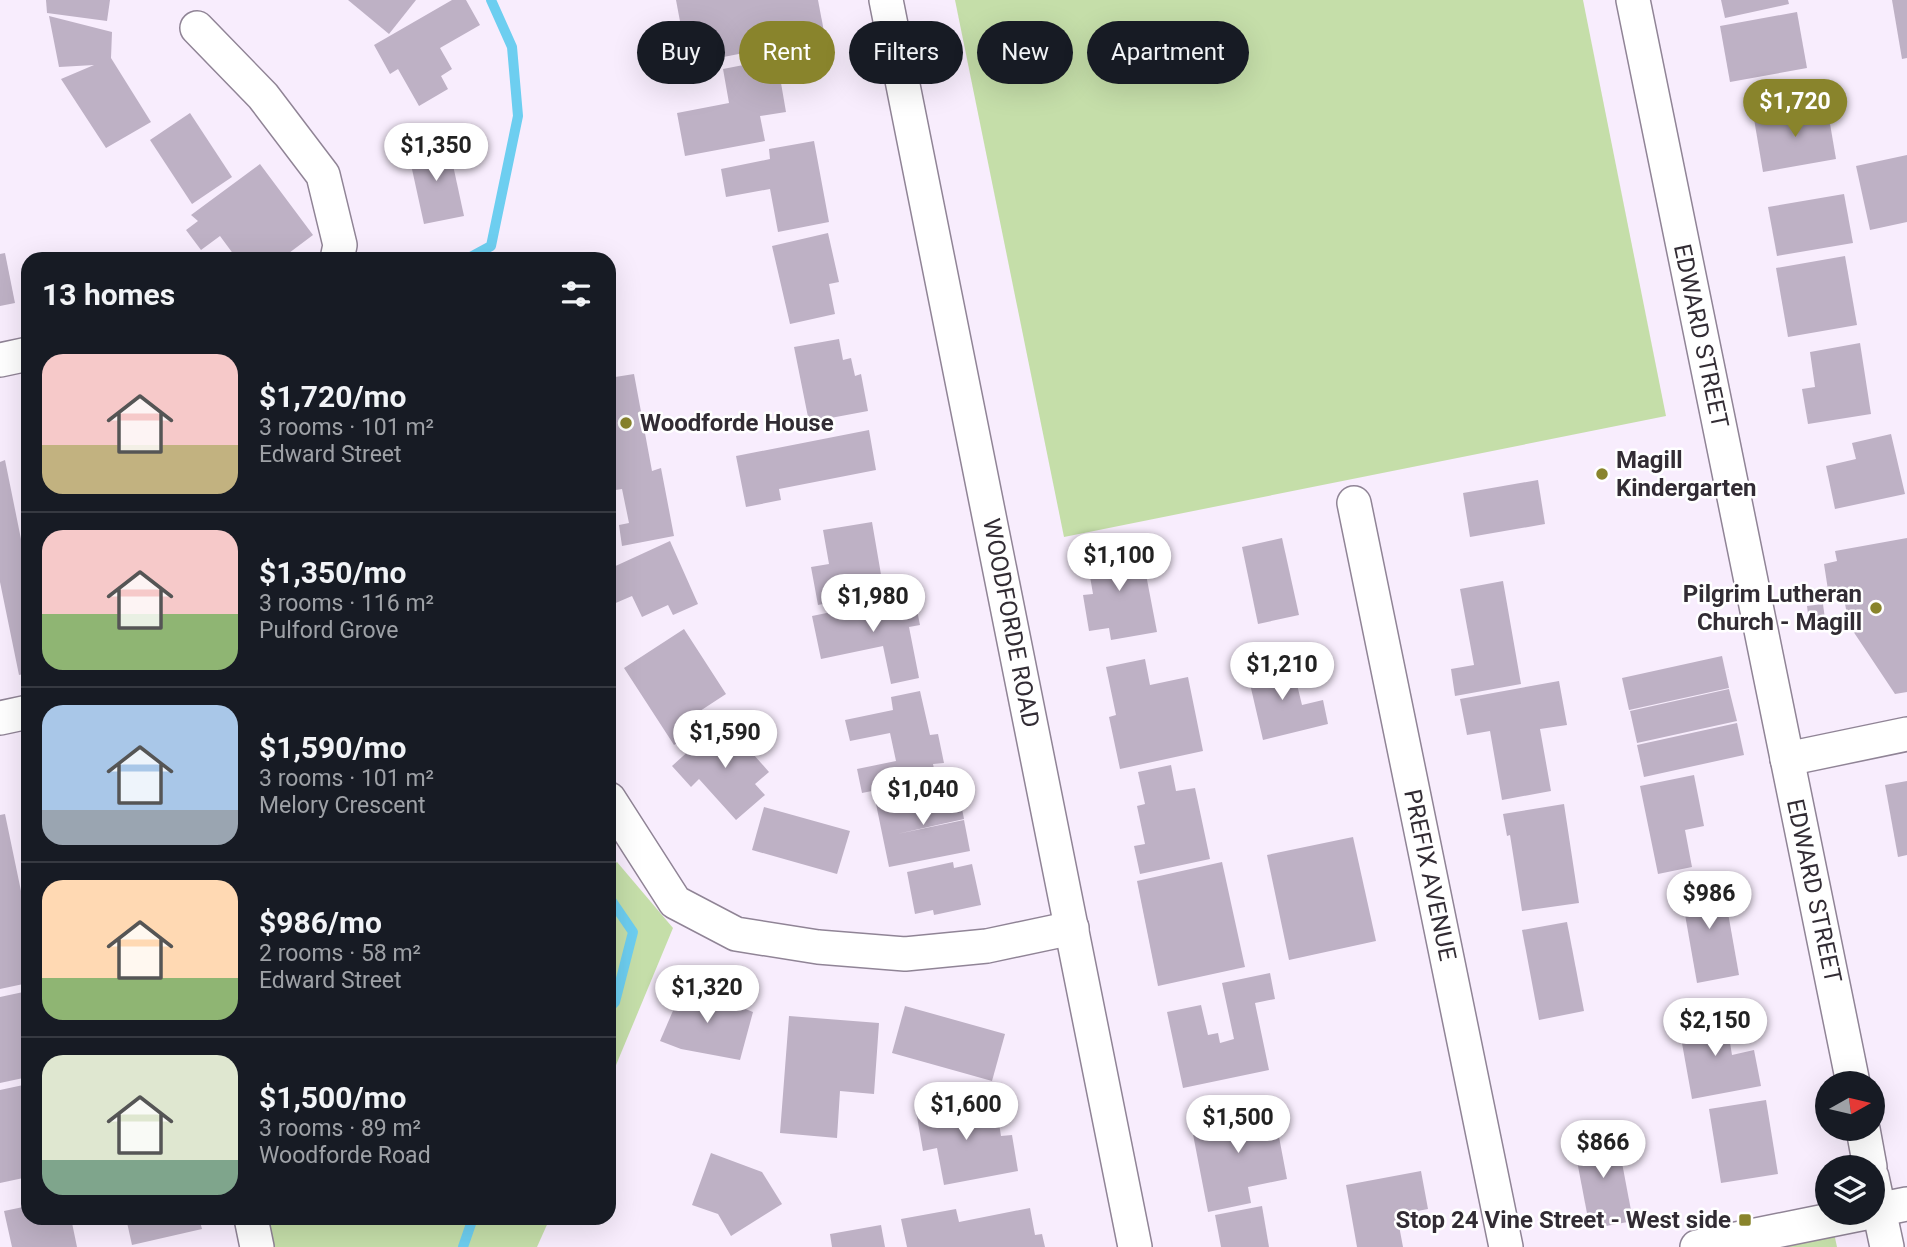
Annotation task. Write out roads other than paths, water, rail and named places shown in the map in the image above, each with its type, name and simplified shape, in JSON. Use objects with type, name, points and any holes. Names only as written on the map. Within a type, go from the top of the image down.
[{"type":"street","name":"WOODFORDE ROAD","points":[[886,0],[1135,1247]]},
{"type":"street","name":"EDWARD STREET","points":[[1633,0],[1851,1071]]},
{"type":"street","points":[[197,28],[263,96],[323,175],[340,245],[338,252]]},
{"type":"street","points":[[0,360],[21,356]]},
{"type":"street","name":"PREFIX AVENUE","points":[[1354,503],[1506,1247]]},
{"type":"street","points":[[0,718],[21,714]]},
{"type":"street","points":[[1787,759],[1907,734]]},
{"type":"street","points":[[616,810],[675,902],[736,934],[818,947],[905,954],[987,946],[1072,928]]},
{"type":"street","points":[[1697,1247],[1815,1223]]},
{"type":"street","points":[[252,1225],[257,1247]]},
{"type":"street","points":[[1884,1225],[1887,1247]]},
{"type":"waterway","points":[[480,252],[491,246],[518,116],[512,47],[491,0]]},
{"type":"waterway","points":[[616,907],[633,932],[616,998]]},
{"type":"waterway","points":[[463,1247],[471,1225]]},
{"type":"place","name":"Woodforde House","points":[[626,423]]},
{"type":"place","name":"Magill Kindergarten","points":[[1602,474]]},
{"type":"place","name":"Pilgrim Lutheran Church - Magill","points":[[1876,608]]},
{"type":"place","name":"Stop 24 Vine Street - West side","points":[[1745,1220]]}]
